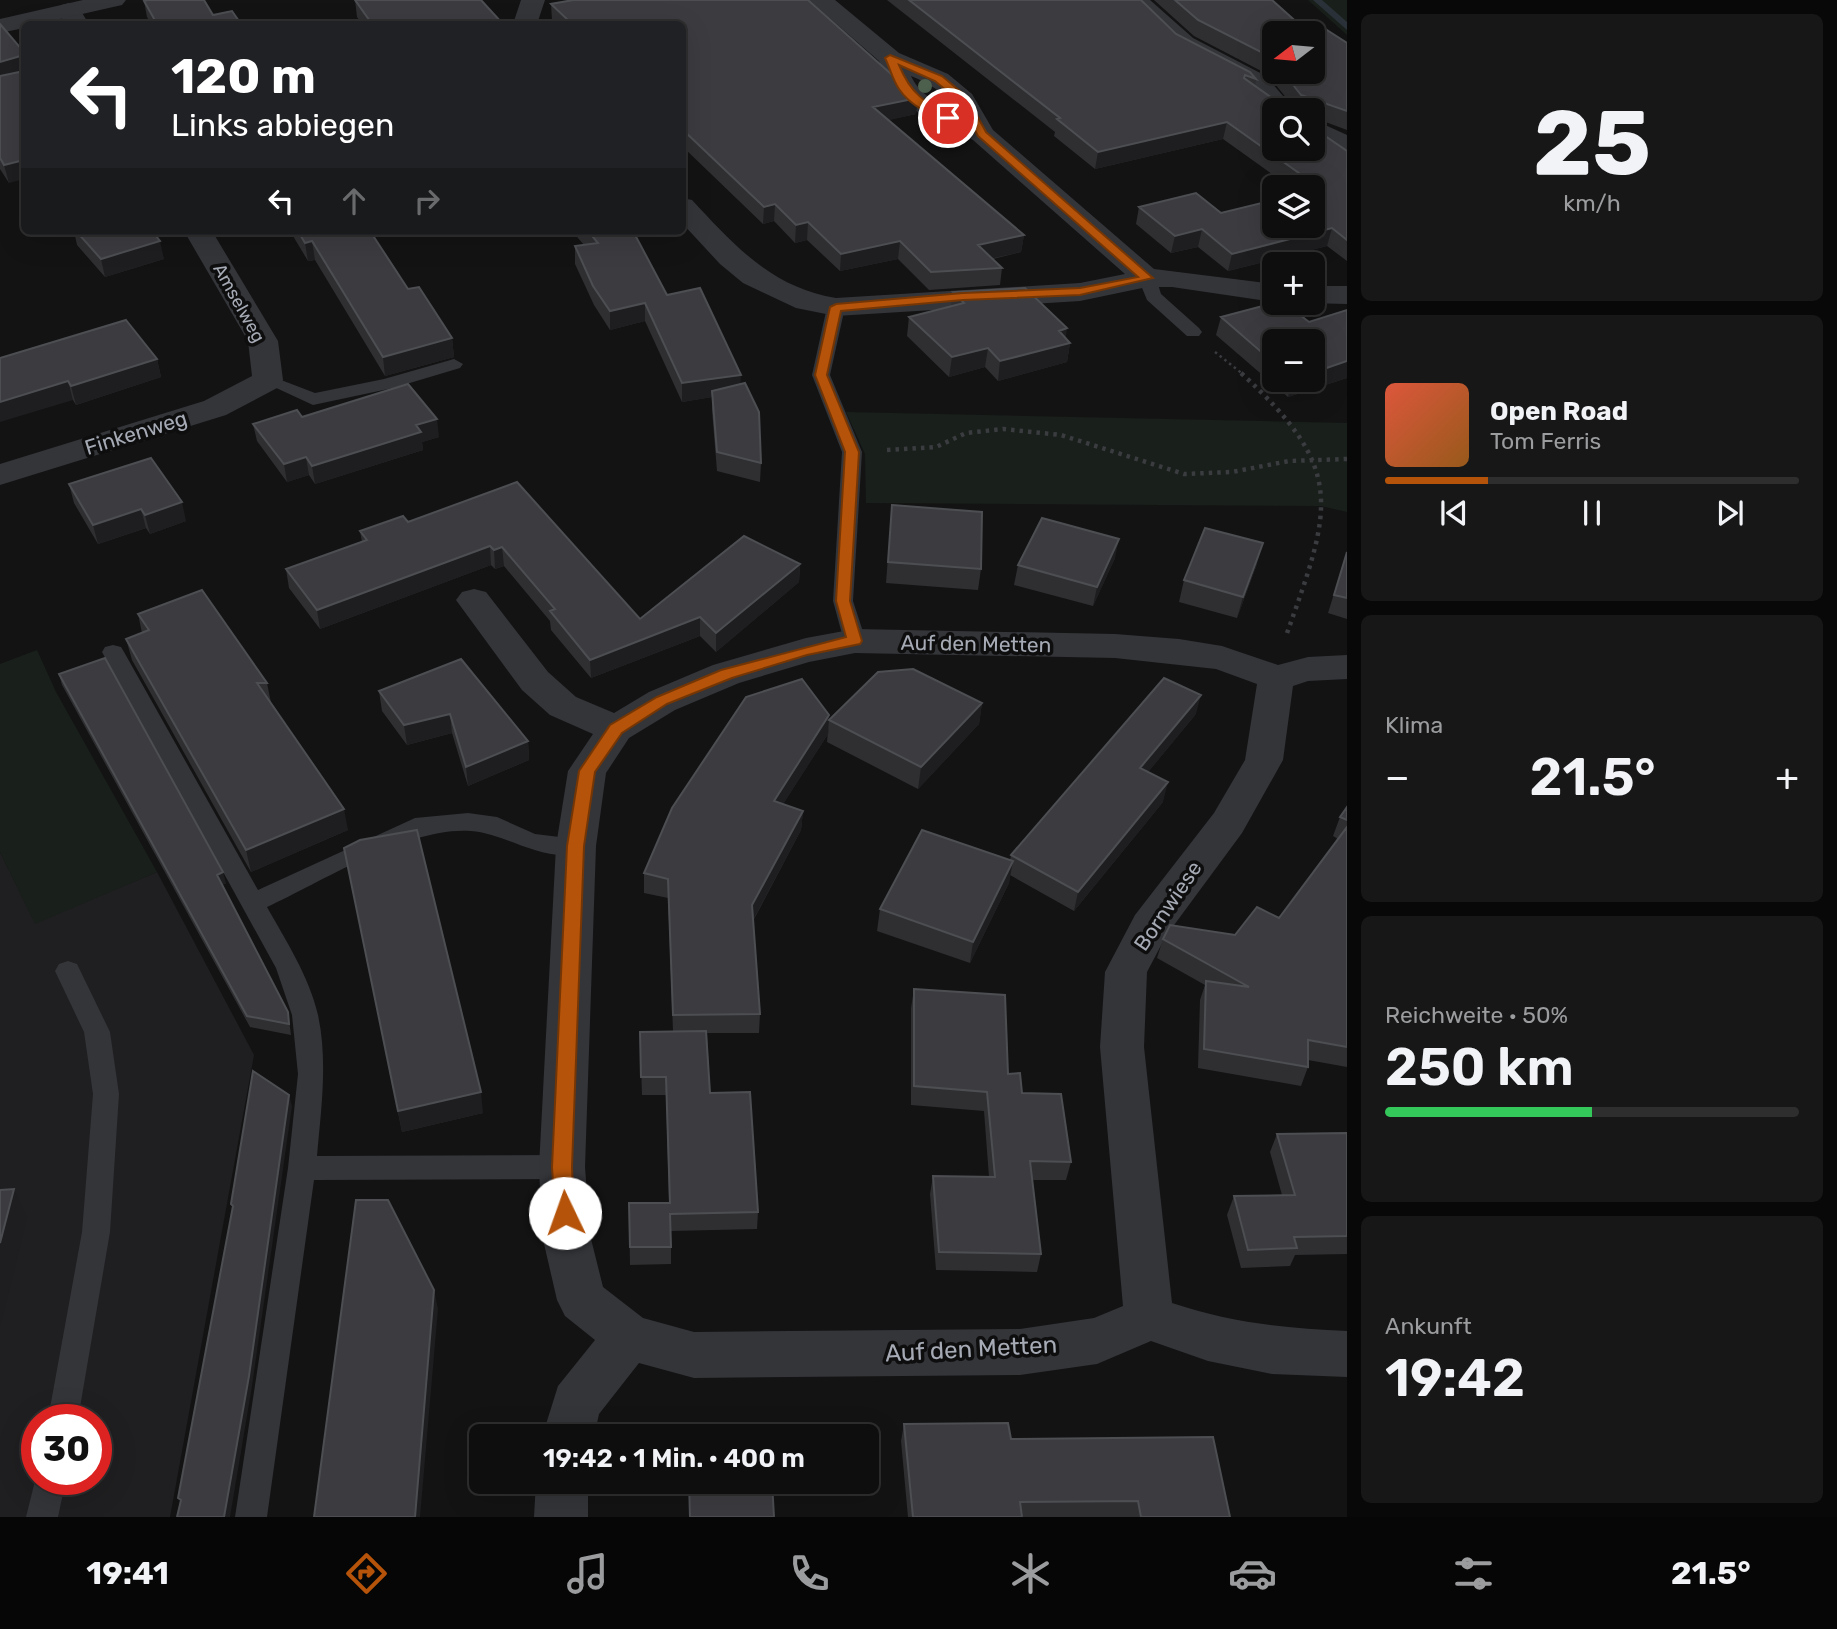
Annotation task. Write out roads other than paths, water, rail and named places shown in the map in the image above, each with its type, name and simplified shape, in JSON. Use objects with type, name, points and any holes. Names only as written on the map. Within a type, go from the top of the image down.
[{"type":"street","points":[[41,21],[73,17],[114,0]]},
{"type":"street","points":[[526,21],[533,0]]},
{"type":"street","points":[[821,0],[890,58],[904,89],[925,107],[982,134],[1147,278]]},
{"type":"street","points":[[1136,0],[1184,43],[1257,81],[1272,98]]},
{"type":"street","points":[[0,26],[21,23]]},
{"type":"street","points":[[1325,134],[1347,145]]},
{"type":"street","points":[[686,210],[730,258],[753,277],[806,302],[836,307],[963,296],[1080,292],[1147,278],[1172,278],[1262,291]]},
{"type":"street","name":"Amselweg","points":[[200,235],[263,341],[268,380]]},
{"type":"street","points":[[1325,295],[1347,295]]},
{"type":"street","name":"Finkenweg","points":[[0,475],[215,408],[268,380]]},
{"type":"street","points":[[474,600],[535,681],[563,706],[616,729]]},
{"type":"street","name":"Auf den Metten","points":[[1149,1318],[1097,1341],[1020,1352],[694,1355],[629,1337],[582,1300],[566,1235],[562,1167],[576,846],[587,771],[616,729],[662,701],[726,674],[806,650],[855,641],[1115,646],[1179,651],[1222,658],[1276,678]]},
{"type":"street","points":[[1276,678],[1308,669],[1347,667]]},
{"type":"street","name":"Bornwiese","points":[[1149,1318],[1122,1047],[1126,972],[1150,926],[1228,823],[1264,760],[1276,678]]},
{"type":"street","points":[[1149,1318],[1208,1338],[1272,1351],[1347,1354]]},
{"type":"street","points":[[571,1424],[576,1403],[629,1337]]},
{"type":"street","points":[[561,1517],[562,1494]]},
{"type":"lane","points":[[1147,278],[1153,296],[1193,332]]},
{"type":"lane","points":[[836,307],[821,375],[852,452],[843,601],[855,641]]},
{"type":"lane","points":[[268,380],[313,399],[387,384],[454,364]]},
{"type":"lane","points":[[113,652],[288,967],[305,1015],[311,1074],[302,1168],[251,1517]]},
{"type":"lane","points":[[253,903],[415,827],[468,822],[497,826],[531,842],[576,846]]},
{"type":"lane","points":[[66,1404],[96,1232],[106,1094],[97,1032],[68,971]]},
{"type":"lane","points":[[302,1168],[562,1167]]},
{"type":"lane","points":[[41,1517],[46,1495]]},
{"type":"waterway","points":[[1317,0],[1347,27]]}]
